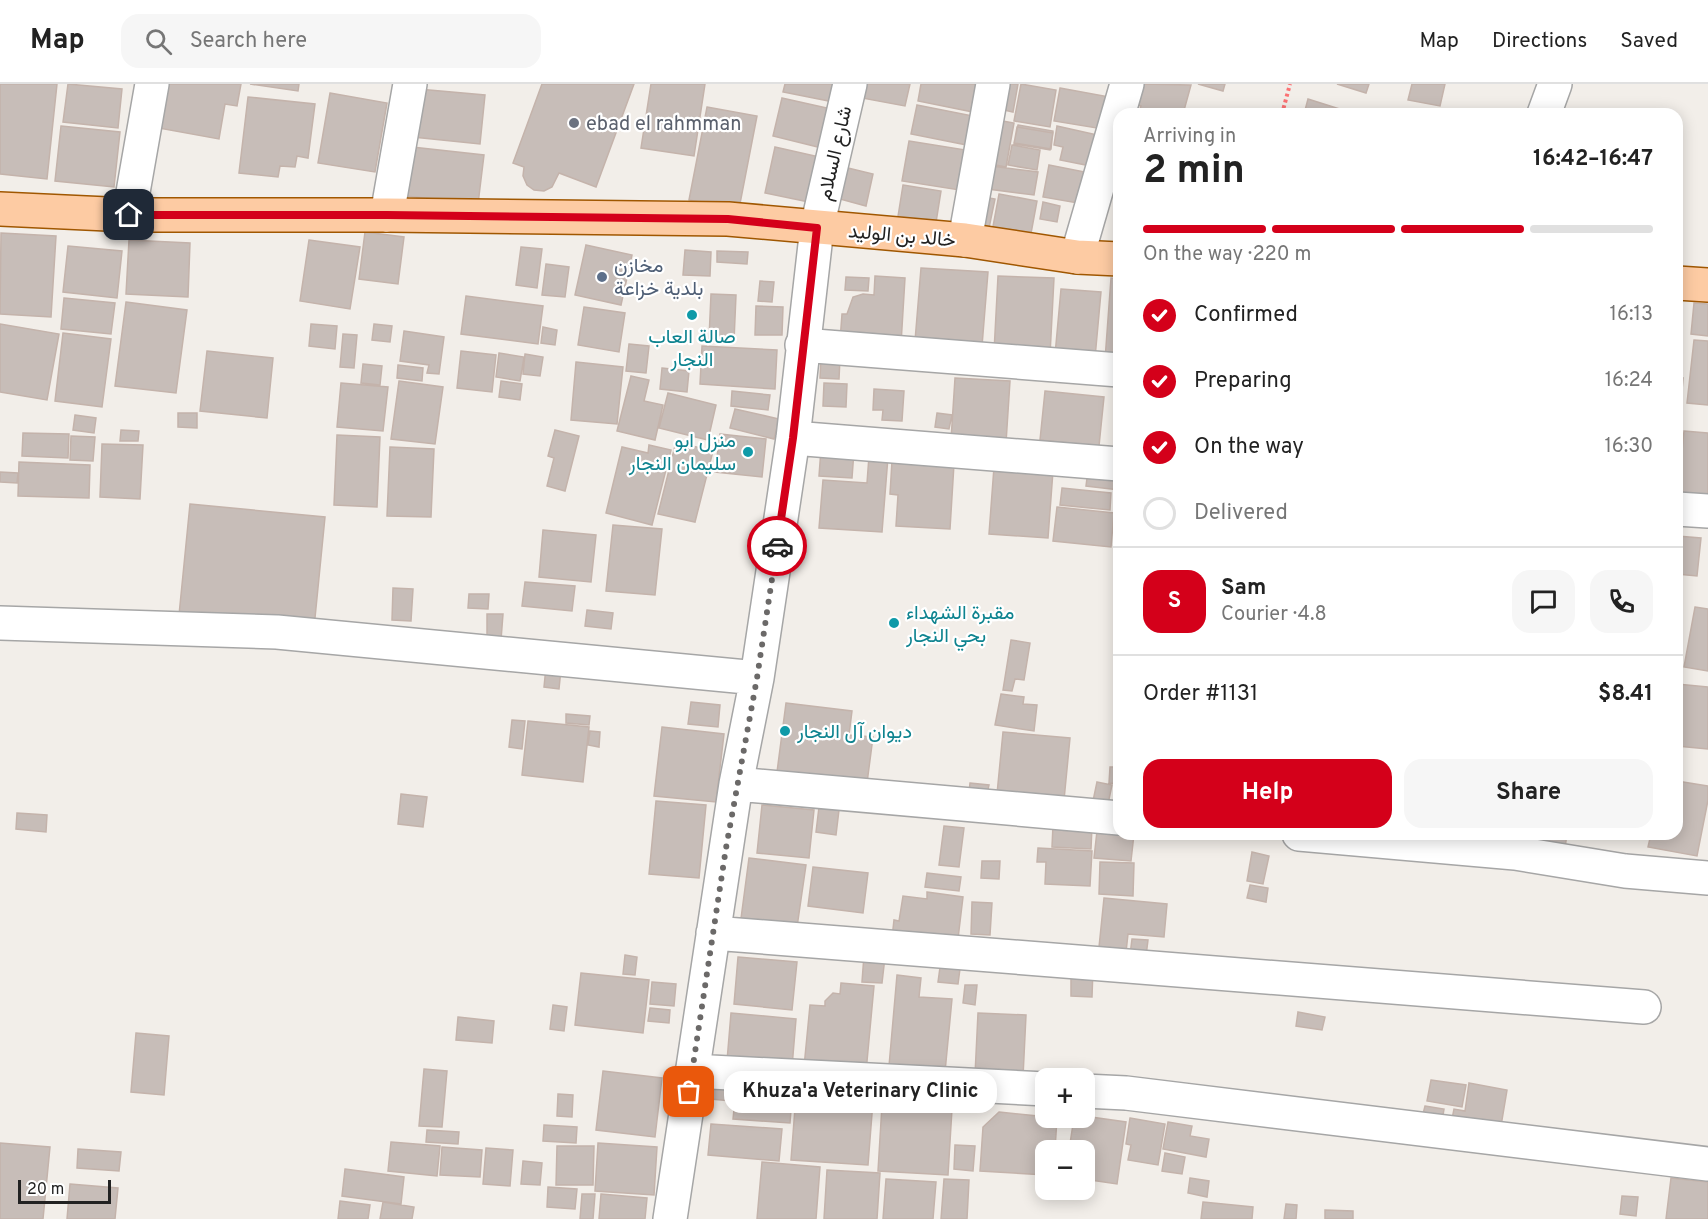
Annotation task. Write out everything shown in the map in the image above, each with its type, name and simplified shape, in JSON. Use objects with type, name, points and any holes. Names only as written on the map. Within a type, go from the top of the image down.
[{"type":"main road","name":"خالد بن الوليد","points":[[0,209],[129,215],[728,219],[965,240],[1077,257],[1113,259]]},
{"type":"main road","points":[[1683,283],[1708,285]]},
{"type":"street","points":[[129,215],[152,84]]},
{"type":"street","points":[[387,215],[410,84]]},
{"type":"street","name":"شارع السلام","points":[[670,1219],[736,784],[757,678],[793,438],[817,228],[849,84]]},
{"type":"street","points":[[965,240],[993,84]]},
{"type":"street","points":[[1120,108],[1127,84]]},
{"type":"street","points":[[1546,108],[1555,84]]},
{"type":"street","points":[[1077,257],[1113,132]]},
{"type":"street","points":[[802,345],[1113,370]]},
{"type":"street","points":[[793,438],[1113,464]]},
{"type":"street","points":[[1683,509],[1708,511]]},
{"type":"street","points":[[0,623],[277,632],[757,678]]},
{"type":"street","points":[[736,784],[1113,817]]},
{"type":"street","points":[[1429,840],[1516,844],[1625,871],[1708,878]]},
{"type":"street","points":[[713,933],[1644,1006]]},
{"type":"street","points":[[692,1071],[1035,1088]]},
{"type":"street","points":[[1095,1092],[1126,1093],[1708,1164]]},
{"type":"path","points":[[1284,108],[1290,84]]},
{"type":"building","points":[[0,84],[57,84],[47,179],[0,174]]},
{"type":"building","points":[[68,84],[122,89],[118,128],[63,122]]},
{"type":"building","points":[[161,84],[241,84],[237,106],[225,104],[219,139],[153,127]]},
{"type":"building","points":[[250,84],[299,84],[298,91]]},
{"type":"building","name":"ebad el rahmman","points":[[542,84],[634,84],[596,187],[559,173],[552,187],[544,191],[534,190],[527,185],[523,176],[524,167],[513,163]]},
{"type":"building","points":[[651,84],[705,84],[694,156],[641,148]]},
{"type":"building","points":[[785,84],[838,84],[834,102],[783,92]]},
{"type":"building","points":[[865,84],[910,84],[905,106],[862,98]]},
{"type":"building","points":[[921,84],[984,84],[978,113],[918,101]]},
{"type":"building","points":[[999,84],[1018,84],[1013,112],[995,108]]},
{"type":"building","points":[[1021,84],[1056,90],[1050,127],[1014,121]]},
{"type":"building","points":[[1142,84],[1191,85],[1185,108],[1140,108],[1141,106],[1136,104]]},
{"type":"building","points":[[1198,84],[1225,84],[1223,91]]},
{"type":"building","points":[[1337,84],[1369,84],[1366,93]]},
{"type":"building","points":[[1412,84],[1445,84],[1440,106],[1408,100]]},
{"type":"building","points":[[1060,88],[1115,98],[1109,130],[1054,121]]},
{"type":"building","points":[[418,89],[485,95],[480,144],[413,137]]},
{"type":"building","points":[[330,93],[387,103],[375,172],[318,163]]},
{"type":"building","points":[[248,97],[315,104],[308,158],[297,156],[295,167],[280,166],[278,177],[239,173]]},
{"type":"building","points":[[782,98],[836,110],[826,149],[773,136]]},
{"type":"building","points":[[1308,99],[1336,108],[1306,108]]},
{"type":"building","points":[[917,105],[978,117],[972,146],[911,134]]},
{"type":"building","points":[[707,107],[757,116],[739,209],[689,200]]},
{"type":"building","points":[[992,119],[1014,123],[1006,167],[985,163]]},
{"type":"building","points":[[1018,125],[1053,131],[1051,149],[1014,143]]},
{"type":"building","points":[[61,126],[120,132],[114,187],[55,181]]},
{"type":"building","points":[[1057,126],[1102,136],[1096,167],[1060,160],[1063,147],[1054,145]]},
{"type":"building","points":[[1017,127],[1053,133],[1050,150],[1014,144]]},
{"type":"building","points":[[909,141],[972,151],[966,191],[902,181]]},
{"type":"building","points":[[1012,145],[1040,150],[1037,170],[1008,165]]},
{"type":"building","points":[[403,146],[484,155],[478,204],[397,195]]},
{"type":"building","points":[[775,147],[824,158],[814,203],[765,193]]},
{"type":"building","points":[[1049,165],[1095,174],[1089,205],[1043,197]]},
{"type":"building","points":[[991,166],[1038,172],[1034,195],[988,189]]},
{"type":"building","points":[[848,168],[873,174],[866,206],[840,199]]},
{"type":"building","points":[[903,185],[941,191],[934,235],[896,229]]},
{"type":"building","points":[[999,194],[1037,201],[1030,239],[992,232]]},
{"type":"building","points":[[975,195],[995,199],[989,228],[970,223]]},
{"type":"building","points":[[1043,202],[1060,206],[1057,222],[1040,219]]},
{"type":"building","points":[[365,232],[404,237],[398,284],[359,279]]},
{"type":"building","points":[[1,233],[56,236],[51,317],[0,314]]},
{"type":"building","points":[[129,240],[190,243],[188,297],[126,294]]},
{"type":"building","points":[[309,240],[360,247],[350,309],[300,301]]},
{"type":"building","points":[[586,245],[632,255],[621,305],[575,295]]},
{"type":"building","points":[[68,246],[122,251],[117,298],[63,292]]},
{"type":"building","points":[[521,247],[542,249],[537,288],[516,285]]},
{"type":"building","points":[[685,250],[711,252],[710,276],[683,275]]},
{"type":"building","points":[[717,251],[748,252],[747,264],[717,262]]},
{"type":"building","points":[[546,264],[569,267],[565,297],[542,295]]},
{"type":"building","points":[[921,268],[988,272],[982,346],[915,341]]},
{"type":"building","points":[[875,276],[905,278],[901,344],[840,341],[842,314],[847,314],[853,297],[863,294],[874,295]]},
{"type":"building","points":[[998,276],[1054,278],[1050,355],[994,352]]},
{"type":"building","points":[[846,277],[869,278],[868,291],[845,290]]},
{"type":"building","points":[[1111,278],[1113,278],[1113,361],[1105,360]]},
{"type":"building","points":[[760,281],[774,282],[772,302],[758,301]]},
{"type":"building","points":[[1061,289],[1101,292],[1095,358],[1055,355]]},
{"type":"building","points":[[711,294],[736,295],[734,341],[709,339]]},
{"type":"building","points":[[466,296],[543,306],[538,344],[461,334]]},
{"type":"building","points":[[64,298],[115,303],[111,334],[61,329]]},
{"type":"building","points":[[126,302],[187,310],[176,393],[115,386]]},
{"type":"building","points":[[1694,303],[1708,304],[1708,336],[1691,334]]},
{"type":"building","points":[[756,306],[783,307],[782,335],[755,335]]},
{"type":"building","points":[[584,307],[625,313],[619,352],[578,345]]},
{"type":"building","points":[[0,324],[59,334],[47,400],[0,392]]},
{"type":"building","points":[[311,324],[337,326],[335,349],[309,346]]},
{"type":"building","points":[[374,324],[392,326],[390,342],[372,340]]},
{"type":"building","points":[[543,327],[557,330],[555,345],[541,343]]},
{"type":"building","points":[[404,331],[444,337],[439,374],[427,373],[429,365],[400,361]]},
{"type":"building","points":[[63,333],[111,339],[102,407],[55,401]]},
{"type":"building","points":[[343,334],[357,335],[354,368],[340,367]]},
{"type":"building","points":[[1694,340],[1708,341],[1708,405],[1687,403]]},
{"type":"building","points":[[629,344],[649,346],[646,373],[626,371]]},
{"type":"building","points":[[702,346],[777,350],[775,389],[700,384]]},
{"type":"building","points":[[207,351],[273,358],[267,418],[200,411]]},
{"type":"building","points":[[461,351],[496,355],[492,392],[457,388]]},
{"type":"building","points":[[499,353],[524,357],[520,381],[496,377]]},
{"type":"building","points":[[525,354],[543,357],[540,376],[523,374]]},
{"type":"building","points":[[821,358],[840,358],[839,379],[820,378]]},
{"type":"building","points":[[576,362],[623,367],[617,424],[571,420]]},
{"type":"building","points":[[363,364],[382,366],[380,385],[361,383]]},
{"type":"building","points":[[398,365],[423,368],[422,381],[397,378]]},
{"type":"building","points":[[662,368],[689,371],[687,392],[660,389]]},
{"type":"building","points":[[631,376],[649,380],[644,401],[663,405],[655,440],[617,431]]},
{"type":"building","points":[[955,378],[1010,381],[1006,443],[951,440]]},
{"type":"building","points":[[399,381],[443,387],[435,444],[391,439]]},
{"type":"building","points":[[501,381],[522,384],[520,400],[499,397]]},
{"type":"building","points":[[341,383],[388,387],[383,431],[337,427]]},
{"type":"building","points":[[824,383],[847,384],[846,407],[823,406]]},
{"type":"building","points":[[874,389],[904,391],[902,421],[882,420],[883,410],[873,410]]},
{"type":"building","points":[[732,391],[770,395],[768,410],[731,406]]},
{"type":"building","points":[[1045,391],[1104,397],[1099,446],[1040,440]]},
{"type":"building","points":[[668,393],[716,405],[708,440],[659,428]]},
{"type":"building","points":[[735,409],[779,419],[774,439],[730,428]]},
{"type":"building","points":[[178,413],[197,413],[197,428],[178,427]]},
{"type":"building","points":[[937,413],[952,415],[949,429],[935,427]]},
{"type":"building","points":[[75,415],[96,418],[94,433],[73,430]]},
{"type":"building","points":[[121,430],[139,431],[138,441],[120,441]]},
{"type":"building","points":[[555,430],[579,436],[565,491],[547,486],[554,458],[548,456]]},
{"type":"building","points":[[1684,431],[1708,433],[1708,495],[1683,492]]},
{"type":"building","points":[[23,433],[69,434],[68,458],[22,456]]},
{"type":"building","points":[[720,434],[766,439],[762,477],[715,472]]},
{"type":"building","points":[[337,435],[380,437],[377,507],[334,505]]},
{"type":"building","points":[[71,436],[95,437],[93,461],[70,460]]},
{"type":"building","points":[[676,442],[713,451],[695,522],[658,514]]},
{"type":"building","points":[[102,444],[143,445],[140,499],[100,497]]},
{"type":"building","points":[[649,445],[671,450],[652,525],[606,513],[622,447],[648,453]]},
{"type":"building","points":[[390,447],[434,449],[431,517],[387,516]]},
{"type":"building","points":[[821,449],[854,451],[852,478],[819,476]]},
{"type":"building","points":[[869,456],[888,457],[882,532],[819,528],[823,480],[867,483]]},
{"type":"building","points":[[892,461],[954,464],[950,529],[896,526],[898,495],[890,494]]},
{"type":"building","points":[[19,462],[90,465],[89,498],[18,496]]},
{"type":"building","points":[[994,467],[1053,471],[1048,538],[989,534]]},
{"type":"building","points":[[1088,470],[1113,472],[1113,489],[1086,486]]},
{"type":"building","points":[[0,472],[18,473],[17,483],[0,482]]},
{"type":"building","points":[[1062,488],[1111,493],[1110,510],[1060,505]]},
{"type":"building","points":[[190,504],[325,517],[314,628],[179,615]]},
{"type":"building","points":[[1057,507],[1113,513],[1111,547],[1053,541]]},
{"type":"building","points":[[613,525],[662,529],[655,595],[606,591]]},
{"type":"building","points":[[543,530],[596,535],[591,582],[539,577]]},
{"type":"building","points":[[1683,536],[1701,538],[1697,576],[1683,575]]},
{"type":"building","points":[[525,582],[575,586],[572,611],[522,606]]},
{"type":"building","points":[[393,588],[413,589],[411,621],[392,620]]},
{"type":"building","points":[[469,594],[489,594],[488,609],[468,608]]},
{"type":"building","points":[[1695,607],[1708,609],[1708,671],[1684,667]]},
{"type":"building","points":[[587,610],[613,613],[611,629],[585,626]]},
{"type":"building","points":[[487,614],[503,614],[501,640],[487,640]]},
{"type":"building","points":[[1011,640],[1030,643],[1024,680],[1015,679],[1012,691],[1003,690]]},
{"type":"building","points":[[546,667],[561,669],[559,689],[544,687]]},
{"type":"building","points":[[1683,685],[1708,687],[1708,749],[1683,747]]},
{"type":"building","points":[[1001,694],[1024,697],[1023,704],[1037,705],[1034,731],[995,725]]},
{"type":"building","points":[[691,702],[720,705],[718,727],[688,724]]},
{"type":"building","points":[[786,703],[852,711],[849,735],[873,737],[867,783],[777,772]]},
{"type":"building","points":[[566,714],[590,716],[589,725],[566,723]]},
{"type":"building","points":[[512,720],[525,721],[522,749],[509,747]]},
{"type":"building","points":[[528,721],[589,727],[583,782],[522,775]]},
{"type":"building","points":[[662,727],[724,734],[716,802],[654,796]]},
{"type":"building","points":[[590,731],[600,732],[599,747],[588,745]]},
{"type":"building","points":[[1003,732],[1070,738],[1064,800],[997,794]]},
{"type":"building","points":[[1110,767],[1113,767],[1113,783],[1109,783]]},
{"type":"building","points":[[1097,782],[1112,785],[1108,804],[1093,801]]},
{"type":"building","points":[[1683,782],[1708,786],[1708,800],[1697,856],[1648,847],[1650,840],[1683,840]]},
{"type":"building","points":[[970,783],[989,785],[987,794],[969,792]]},
{"type":"building","points":[[401,794],[427,797],[423,827],[398,824]]},
{"type":"building","points":[[656,801],[706,805],[699,878],[649,874]]},
{"type":"building","points":[[762,805],[814,810],[809,858],[757,853]]},
{"type":"building","points":[[819,807],[839,810],[836,835],[816,832]]},
{"type":"building","points":[[17,813],[47,815],[46,832],[16,829]]},
{"type":"building","points":[[1053,825],[1092,827],[1091,849],[1052,847]]},
{"type":"building","points":[[944,826],[964,828],[959,867],[939,865]]},
{"type":"building","points":[[1097,831],[1113,832],[1113,840],[1133,840],[1131,861],[1094,858]]},
{"type":"building","points":[[1525,840],[1566,840],[1565,848]]},
{"type":"building","points":[[1038,848],[1092,851],[1090,886],[1045,884],[1046,862],[1037,862]]},
{"type":"building","points":[[1252,852],[1269,856],[1263,884],[1247,881]]},
{"type":"building","points":[[749,858],[806,865],[796,934],[740,926]]},
{"type":"building","points":[[982,861],[1000,861],[999,879],[981,878]]},
{"type":"building","points":[[1100,862],[1134,863],[1133,896],[1099,894]]},
{"type":"building","points":[[813,867],[868,873],[863,913],[808,906]]},
{"type":"building","points":[[927,873],[961,877],[959,891],[925,887]]},
{"type":"building","points":[[1250,885],[1268,888],[1266,902],[1247,898]]},
{"type":"building","points":[[927,892],[963,897],[957,947],[892,938],[894,920],[899,921],[903,896],[927,899]]},
{"type":"building","points":[[1104,898],[1167,904],[1164,937],[1128,934],[1126,952],[1098,957]]},
{"type":"building","points":[[972,902],[992,903],[990,935],[971,934]]},
{"type":"building","points":[[1132,939],[1148,940],[1145,964],[1129,963]]},
{"type":"building","points":[[625,955],[637,957],[635,975],[623,974]]},
{"type":"building","points":[[864,955],[885,957],[882,983],[862,982]]},
{"type":"building","points":[[738,957],[797,962],[792,1010],[734,1004]]},
{"type":"building","points":[[941,960],[961,961],[958,984],[938,982]]},
{"type":"building","points":[[1071,969],[1093,969],[1092,997],[1071,996]]},
{"type":"building","points":[[581,973],[649,980],[643,1033],[575,1025]]},
{"type":"building","points":[[897,975],[921,978],[919,997],[952,999],[945,1072],[889,1066]]},
{"type":"building","points":[[652,982],[676,984],[674,1006],[650,1004]]},
{"type":"building","points":[[841,983],[874,986],[866,1072],[804,1067],[810,1005],[825,1006],[825,1001],[833,993],[840,994]]},
{"type":"building","points":[[965,985],[977,985],[975,1005],[963,1003]]},
{"type":"building","points":[[553,1005],[567,1007],[564,1031],[550,1029]]},
{"type":"building","points":[[650,1008],[670,1010],[669,1023],[648,1021]]},
{"type":"building","points":[[1298,1012],[1325,1017],[1322,1030],[1296,1026]]},
{"type":"building","points":[[731,1013],[796,1019],[792,1067],[727,1061]]},
{"type":"building","points":[[978,1013],[1026,1015],[1023,1077],[975,1075]]},
{"type":"building","points":[[458,1017],[494,1021],[492,1043],[456,1040]]},
{"type":"building","points":[[136,1033],[169,1036],[164,1095],[131,1092]]},
{"type":"building","points":[[424,1069],[447,1071],[442,1127],[419,1126]]},
{"type":"building","points":[[603,1071],[662,1078],[655,1137],[596,1130]]},
{"type":"building","points":[[1431,1080],[1466,1085],[1462,1107],[1427,1101]]},
{"type":"building","points":[[737,1081],[793,1085],[790,1123],[733,1119]]},
{"type":"building","points":[[712,1082],[732,1084],[731,1101],[711,1099]]},
{"type":"building","points":[[1469,1083],[1507,1090],[1500,1132],[1451,1124],[1454,1109],[1465,1111]]},
{"type":"building","points":[[558,1094],[573,1095],[572,1117],[557,1116]]},
{"type":"building","points":[[796,1095],[873,1101],[868,1165],[791,1160]]},
{"type":"building","points":[[882,1105],[952,1109],[948,1175],[878,1171]]},
{"type":"building","points":[[1425,1106],[1444,1109],[1442,1121],[1422,1118]]},
{"type":"building","points":[[999,1112],[1035,1116],[1035,1128],[1056,1128],[1056,1140],[1035,1140],[1035,1174],[980,1171],[983,1127]]},
{"type":"building","points":[[1095,1118],[1126,1122],[1117,1184],[1095,1181],[1095,1140],[1071,1140],[1072,1128],[1095,1128]]},
{"type":"building","points":[[1130,1118],[1165,1124],[1158,1165],[1128,1160],[1131,1145],[1126,1144]]},
{"type":"building","points":[[1168,1122],[1192,1126],[1190,1136],[1209,1139],[1206,1157],[1163,1149]]},
{"type":"building","points":[[711,1124],[782,1129],[779,1161],[708,1155]]},
{"type":"building","points":[[544,1125],[577,1127],[576,1143],[543,1141]]},
{"type":"building","points":[[427,1130],[459,1132],[458,1144],[426,1142]]},
{"type":"building","points":[[391,1142],[440,1146],[437,1176],[388,1171]]},
{"type":"building","points":[[0,1143],[50,1147],[43,1219],[0,1219]]},
{"type":"building","points":[[598,1143],[657,1147],[654,1195],[595,1191]]},
{"type":"building","points":[[955,1145],[975,1146],[973,1171],[954,1169]]},
{"type":"building","points":[[557,1146],[594,1146],[593,1185],[556,1185]]},
{"type":"building","points":[[442,1147],[482,1150],[480,1177],[440,1175]]},
{"type":"building","points":[[486,1148],[513,1150],[510,1186],[483,1184]]},
{"type":"building","points":[[78,1149],[121,1152],[119,1171],[77,1168]]},
{"type":"building","points":[[1165,1153],[1185,1157],[1182,1174],[1162,1171]]},
{"type":"building","points":[[523,1161],[542,1163],[540,1185],[521,1184]]},
{"type":"building","points":[[762,1162],[820,1167],[816,1219],[757,1219]]},
{"type":"building","points":[[345,1169],[404,1177],[401,1204],[342,1196]]},
{"type":"building","points":[[827,1170],[880,1173],[877,1219],[824,1219]]},
{"type":"building","points":[[1190,1178],[1209,1181],[1207,1197],[1188,1193]]},
{"type":"building","points":[[1671,1178],[1708,1182],[1708,1219],[1666,1219]]},
{"type":"building","points":[[886,1179],[936,1182],[933,1219],[883,1219]]},
{"type":"building","points":[[944,1179],[969,1180],[967,1219],[941,1219]]},
{"type":"building","points":[[70,1184],[118,1188],[115,1219],[67,1219]]},
{"type":"building","points":[[548,1187],[577,1189],[575,1209],[547,1207]]},
{"type":"building","points":[[582,1194],[595,1194],[593,1219],[580,1219]]},
{"type":"building","points":[[601,1194],[647,1198],[645,1219],[599,1219]]},
{"type":"building","points":[[1622,1196],[1638,1197],[1636,1216],[1620,1214]]},
{"type":"building","points":[[340,1201],[370,1205],[368,1219],[338,1219]]},
{"type":"building","points":[[383,1202],[414,1207],[412,1219],[380,1219]]},
{"type":"building","points":[[1203,1202],[1253,1207],[1252,1219],[1201,1219]]},
{"type":"building","points":[[1286,1204],[1297,1205],[1296,1219],[1284,1219]]},
{"type":"building","points":[[1325,1210],[1353,1211],[1353,1219],[1325,1219]]},
{"type":"way so far","points":[[689,1092],[736,784],[757,678],[777,546]]},
{"type":"place","name":"ebad el rahmman","points":[[574,123]]},
{"type":"place","name":"مخازن بلدية خزاعة","points":[[602,277]]},
{"type":"place","name":"صالة العاب النجار","points":[[692,315]]},
{"type":"place","name":"منزل ابو سليمان النجار","points":[[748,452]]},
{"type":"place","name":"مقبرة الشهداء بحي النجار","points":[[894,623]]},
{"type":"place","name":"ديوان آل النجار","points":[[785,731]]},
{"type":"place","name":"Khuza'a Veterinary Clinic","points":[[689,1092]]},
{"type":"route","points":[[129,215],[728,219],[817,228],[793,438],[777,546]]}]
